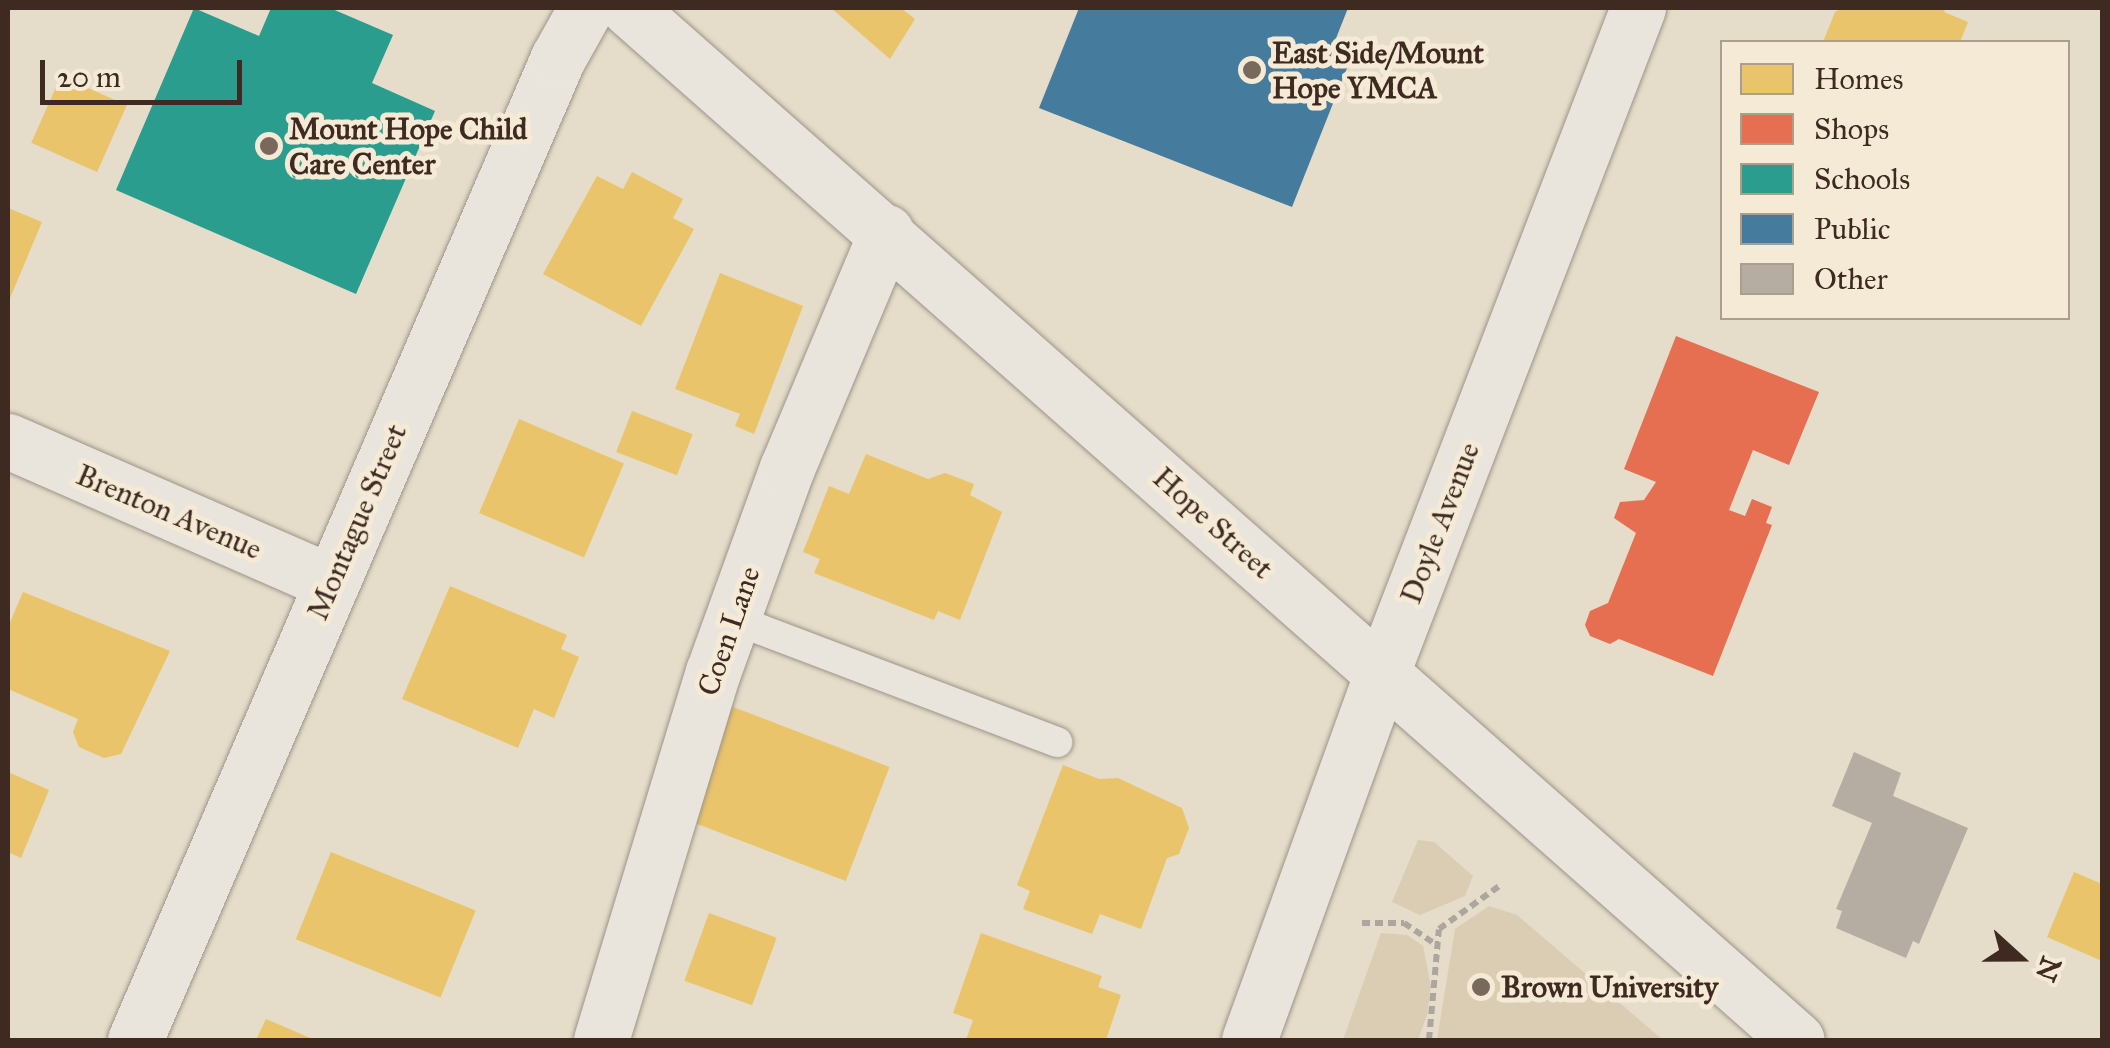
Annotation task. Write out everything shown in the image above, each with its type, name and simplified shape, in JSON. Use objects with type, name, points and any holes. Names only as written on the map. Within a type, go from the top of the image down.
[{"type":"street","name":"Montague Street","points":[[135,1040],[558,58],[586,8]]},
{"type":"street","name":"Hope Street","points":[[628,8],[1797,1040]]},
{"type":"street","name":"Doyle Avenue","points":[[1249,1040],[1382,675],[1638,8]]},
{"type":"street","name":"Coen Lane","points":[[601,1040],[732,619],[786,468],[886,232]]},
{"type":"street","name":"Brenton Avenue","points":[[8,441],[331,582]]},
{"type":"lane","points":[[732,619],[1057,742]]},
{"type":"path","points":[[1429,1040],[1438,946],[1446,922],[1502,884]]},
{"type":"path","points":[[1362,924],[1404,923],[1438,946]]},
{"type":"shaded area","points":[[1418,840],[1434,842],[1473,876],[1465,896],[1420,915],[1392,902]]},
{"type":"shaded area","points":[[1489,906],[1517,915],[1663,1040],[1437,1040],[1455,929]]},
{"type":"shaded area","points":[[1381,933],[1407,935],[1423,946],[1431,986],[1427,1015],[1418,1040],[1343,1040]]},
{"type":"building: Homes","points":[[831,8],[901,8],[915,19],[890,59]]},
{"type":"building: Homes","points":[[1843,8],[1946,8],[1944,12],[1968,22],[1961,40],[1824,40],[1835,12]]},
{"type":"building: Homes","points":[[61,76],[127,105],[97,172],[31,143]]},
{"type":"building: Homes","points":[[632,172],[683,199],[673,218],[694,229],[641,326],[543,274],[597,176],[623,189]]},
{"type":"building: Homes","points":[[8,208],[42,222],[8,303]]},
{"type":"building: Homes","points":[[720,273],[803,306],[754,434],[735,426],[740,414],[675,389]]},
{"type":"building: Homes","points":[[632,411],[693,434],[677,475],[616,452]]},
{"type":"building: Homes","points":[[519,419],[624,464],[584,557],[479,513]]},
{"type":"building: Homes","points":[[866,454],[928,479],[945,473],[974,484],[970,495],[1002,512],[960,620],[938,611],[934,620],[814,573],[820,559],[803,552],[829,486],[849,494]]},
{"type":"building: Homes","points":[[450,586],[567,635],[561,649],[579,657],[554,718],[534,709],[518,748],[402,699]]},
{"type":"building: Homes","points":[[23,592],[170,651],[121,754],[104,758],[79,747],[73,732],[78,719],[8,689],[8,627]]},
{"type":"building: Homes","points":[[728,705],[890,767],[846,881],[684,819]]},
{"type":"building: Homes","points":[[1063,765],[1099,779],[1118,778],[1182,808],[1189,828],[1179,854],[1167,858],[1141,929],[1100,914],[1092,934],[1023,909],[1030,891],[1017,885]]},
{"type":"building: Homes","points":[[8,772],[49,790],[21,858],[8,852]]},
{"type":"building: Homes","points":[[331,852],[476,910],[440,998],[296,939]]},
{"type":"building: Homes","points":[[2074,872],[2102,884],[2102,961],[2047,937]]},
{"type":"building: Homes","points":[[709,913],[777,938],[752,1005],[684,981]]},
{"type":"building: Homes","points":[[981,933],[1102,976],[1098,987],[1121,995],[1106,1040],[966,1040],[973,1020],[953,1013]]},
{"type":"building: Homes","points":[[266,1019],[315,1040],[256,1040]]},
{"type":"building: Shops","points":[[1676,336],[1819,392],[1789,465],[1753,450],[1729,510],[1745,516],[1752,499],[1772,507],[1766,523],[1772,525],[1713,676],[1619,639],[1610,644],[1590,636],[1585,625],[1590,611],[1608,603],[1636,533],[1614,518],[1620,502],[1644,500],[1656,482],[1624,469]]},
{"type":"building: Schools","points":[[194,8],[259,36],[271,8],[330,8],[393,35],[372,83],[435,111],[356,294],[116,190]]},
{"type":"building: Public","points":[[1079,8],[1348,8],[1331,51],[1351,58],[1292,207],[1039,108]]},
{"type":"building: Other","points":[[1854,752],[1901,773],[1893,796],[1968,828],[1919,944],[1913,941],[1906,958],[1836,928],[1842,911],[1836,909],[1872,823],[1832,806]]},
{"type":"place","name":"East Side/Mount Hope YMCA","points":[[1252,70]]},
{"type":"place","name":"Mount Hope Child Care Center","points":[[269,146]]},
{"type":"place","name":"Brown University","points":[[1481,987]]}]
